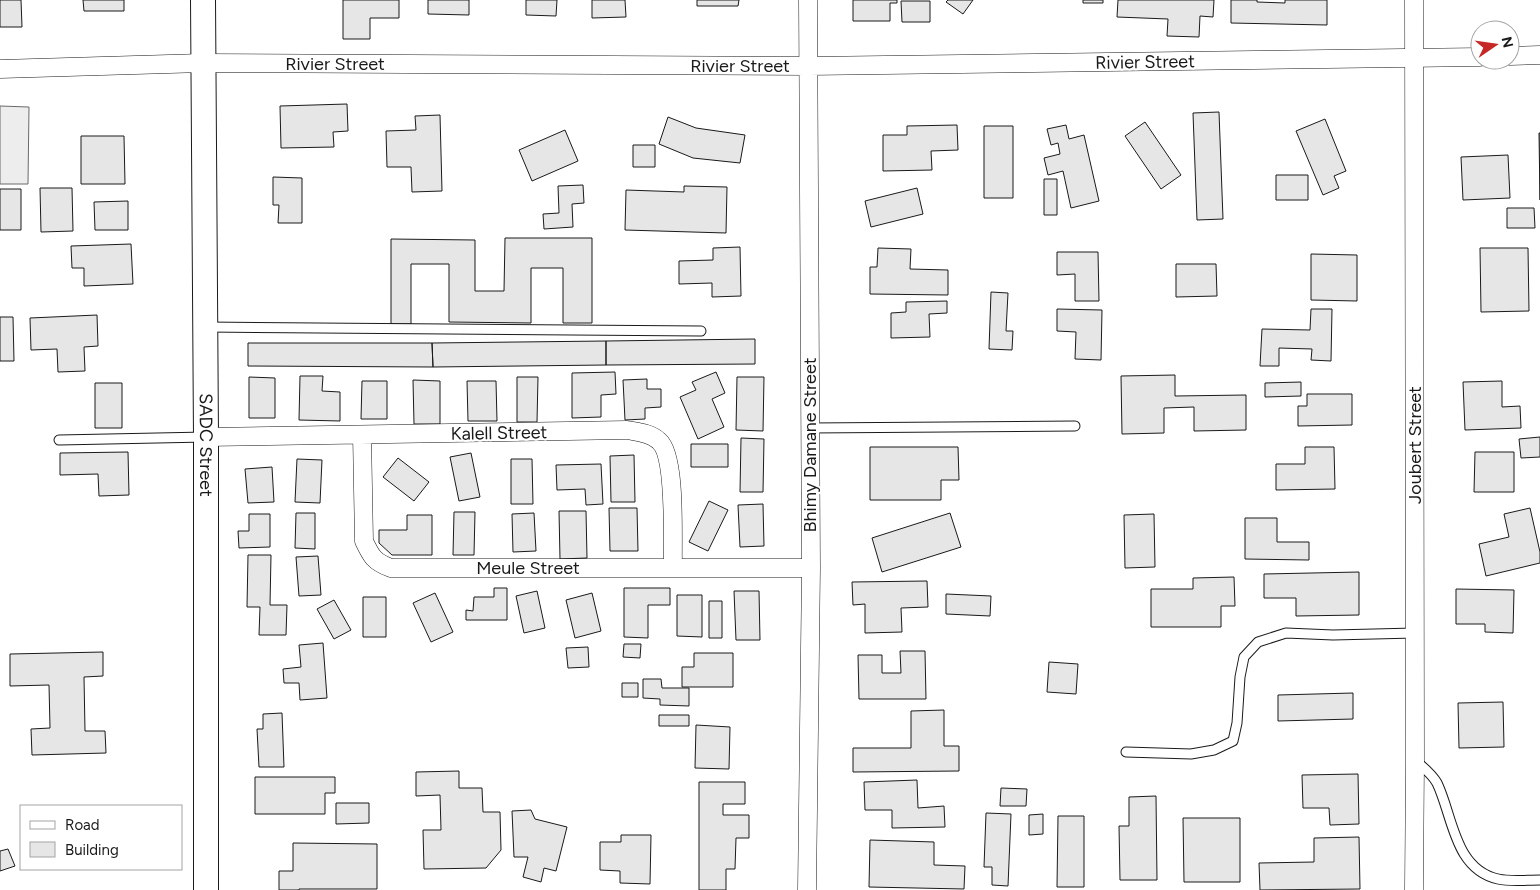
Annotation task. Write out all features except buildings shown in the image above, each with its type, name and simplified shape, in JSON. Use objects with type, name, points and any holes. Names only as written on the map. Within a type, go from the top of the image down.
[{"type":"street","name":"SADC Street","points":[[203,0],[206,437],[206,890]]},
{"type":"street","name":"Bhimy Damane Street","points":[[808,0],[811,568],[808,890]]},
{"type":"street","name":"Joubert Street","points":[[1414,0],[1414,890]]},
{"type":"street","name":"Rivier Street","points":[[0,69],[203,63],[809,66],[1470,56]]},
{"type":"street","points":[[1520,56],[1540,56]]},
{"type":"street","name":"Kalell Street","points":[[206,437],[627,430],[646,433],[660,441],[667,454],[671,472],[672,568]]},
{"type":"street","name":"Meule Street","points":[[362,435],[364,541],[370,553],[379,564],[391,568],[811,568]]},
{"type":"lane","points":[[205,327],[701,331]]},
{"type":"lane","points":[[810,428],[1075,426]]},
{"type":"lane","points":[[59,440],[206,437]]},
{"type":"lane","points":[[1126,752],[1191,754],[1214,750],[1233,741],[1238,723],[1240,677],[1244,657],[1258,642],[1286,634],[1415,633]]},
{"type":"lane","points":[[1415,761],[1429,772],[1437,783],[1460,847],[1472,864],[1481,872],[1499,879],[1540,880]]},
{"type":"shaded area","points":[[0,106],[29,107],[28,184],[0,184]]}]
